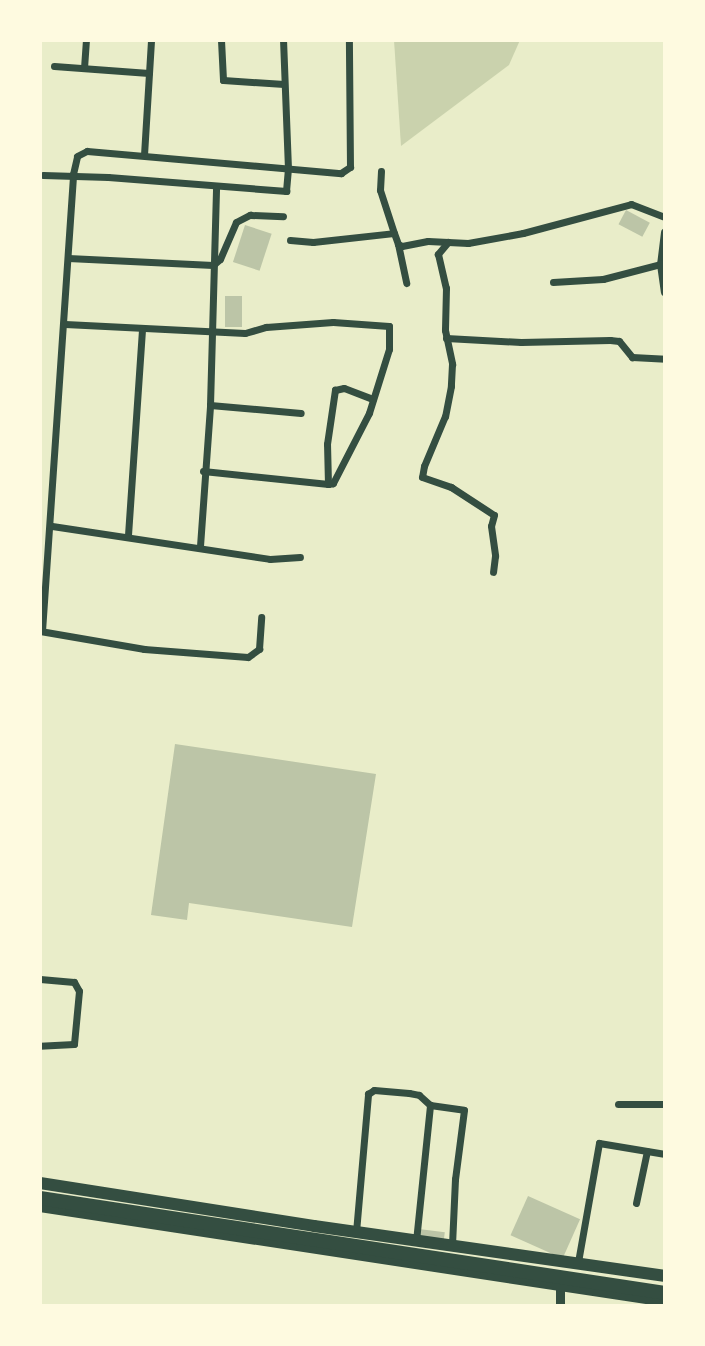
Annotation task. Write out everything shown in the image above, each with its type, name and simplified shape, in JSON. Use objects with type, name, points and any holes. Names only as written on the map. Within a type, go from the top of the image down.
[{"type":"highway","points":[[40,1183],[301,1224],[665,1276]]},
{"type":"highway","points":[[40,1198],[665,1293]]},
{"type":"highway","points":[[40,1206],[665,1301]]},
{"type":"highway","points":[[297,1245],[301,1224]]},
{"type":"highway","points":[[473,1273],[476,1249]]},
{"type":"street","points":[[84,68],[86,40]]},
{"type":"street","points":[[144,155],[151,40]]},
{"type":"street","points":[[221,40],[220,74],[223,80],[284,84]]},
{"type":"street","points":[[43,175],[73,174],[283,192],[288,188],[288,169],[283,40]]},
{"type":"street","points":[[261,617],[259,649],[248,657],[144,649],[41,631],[52,526],[73,174],[75,161],[81,152],[144,155],[335,175],[346,170],[350,158],[349,40]]},
{"type":"street","points":[[54,66],[149,73]]},
{"type":"street","points":[[381,171],[380,190],[398,244],[405,284]]},
{"type":"street","points":[[200,546],[203,471],[210,405],[216,186]]},
{"type":"street","points":[[398,244],[468,243],[523,233],[631,204],[665,217]]},
{"type":"street","points":[[68,258],[213,265],[220,259],[229,234],[242,218],[283,216]]},
{"type":"street","points":[[665,232],[661,264],[665,292]]},
{"type":"street","points":[[290,240],[313,242],[394,233]]},
{"type":"street","points":[[448,242],[438,254],[446,288],[446,338],[452,364],[448,405],[422,477],[451,487],[494,514],[491,526],[495,556],[493,572]]},
{"type":"street","points":[[553,282],[603,279],[661,264]]},
{"type":"street","points":[[65,324],[245,334],[266,327],[333,322],[385,324],[390,329],[388,349],[373,398],[355,443],[333,483],[203,471]]},
{"type":"street","points":[[128,536],[142,328]]},
{"type":"street","points":[[446,338],[521,342],[610,340],[619,341],[632,357],[665,359]]},
{"type":"street","points":[[328,484],[327,444],[335,390],[344,388],[373,398]]},
{"type":"street","points":[[210,405],[301,413]]},
{"type":"street","points":[[52,526],[200,546],[270,559],[300,558]]},
{"type":"street","points":[[40,979],[74,982],[79,991],[74,1044],[40,1045]]},
{"type":"street","points":[[356,1232],[368,1094],[374,1090],[419,1096],[430,1105],[462,1109],[464,1112],[455,1179],[452,1245]]},
{"type":"street","points":[[618,1104],[665,1104]]},
{"type":"street","points":[[416,1241],[430,1105]]},
{"type":"street","points":[[578,1262],[598,1143],[665,1154]]},
{"type":"street","points":[[636,1203],[647,1151]]},
{"type":"street","points":[[560,1286],[560,1306]]},
{"type":"green space","points":[[394,40],[520,40],[509,65],[401,146]]},
{"type":"building","points":[[626,210],[650,223],[642,237],[618,224]]},
{"type":"building","points":[[245,225],[272,234],[260,271],[233,262]]},
{"type":"building","points":[[225,296],[242,296],[242,327],[225,327]]},
{"type":"building","points":[[175,744],[376,774],[352,927],[189,903],[187,920],[151,915]]},
{"type":"building","points":[[528,1196],[580,1219],[563,1258],[511,1235]]},
{"type":"building","points":[[419,1229],[445,1232],[444,1241],[418,1238]]}]
